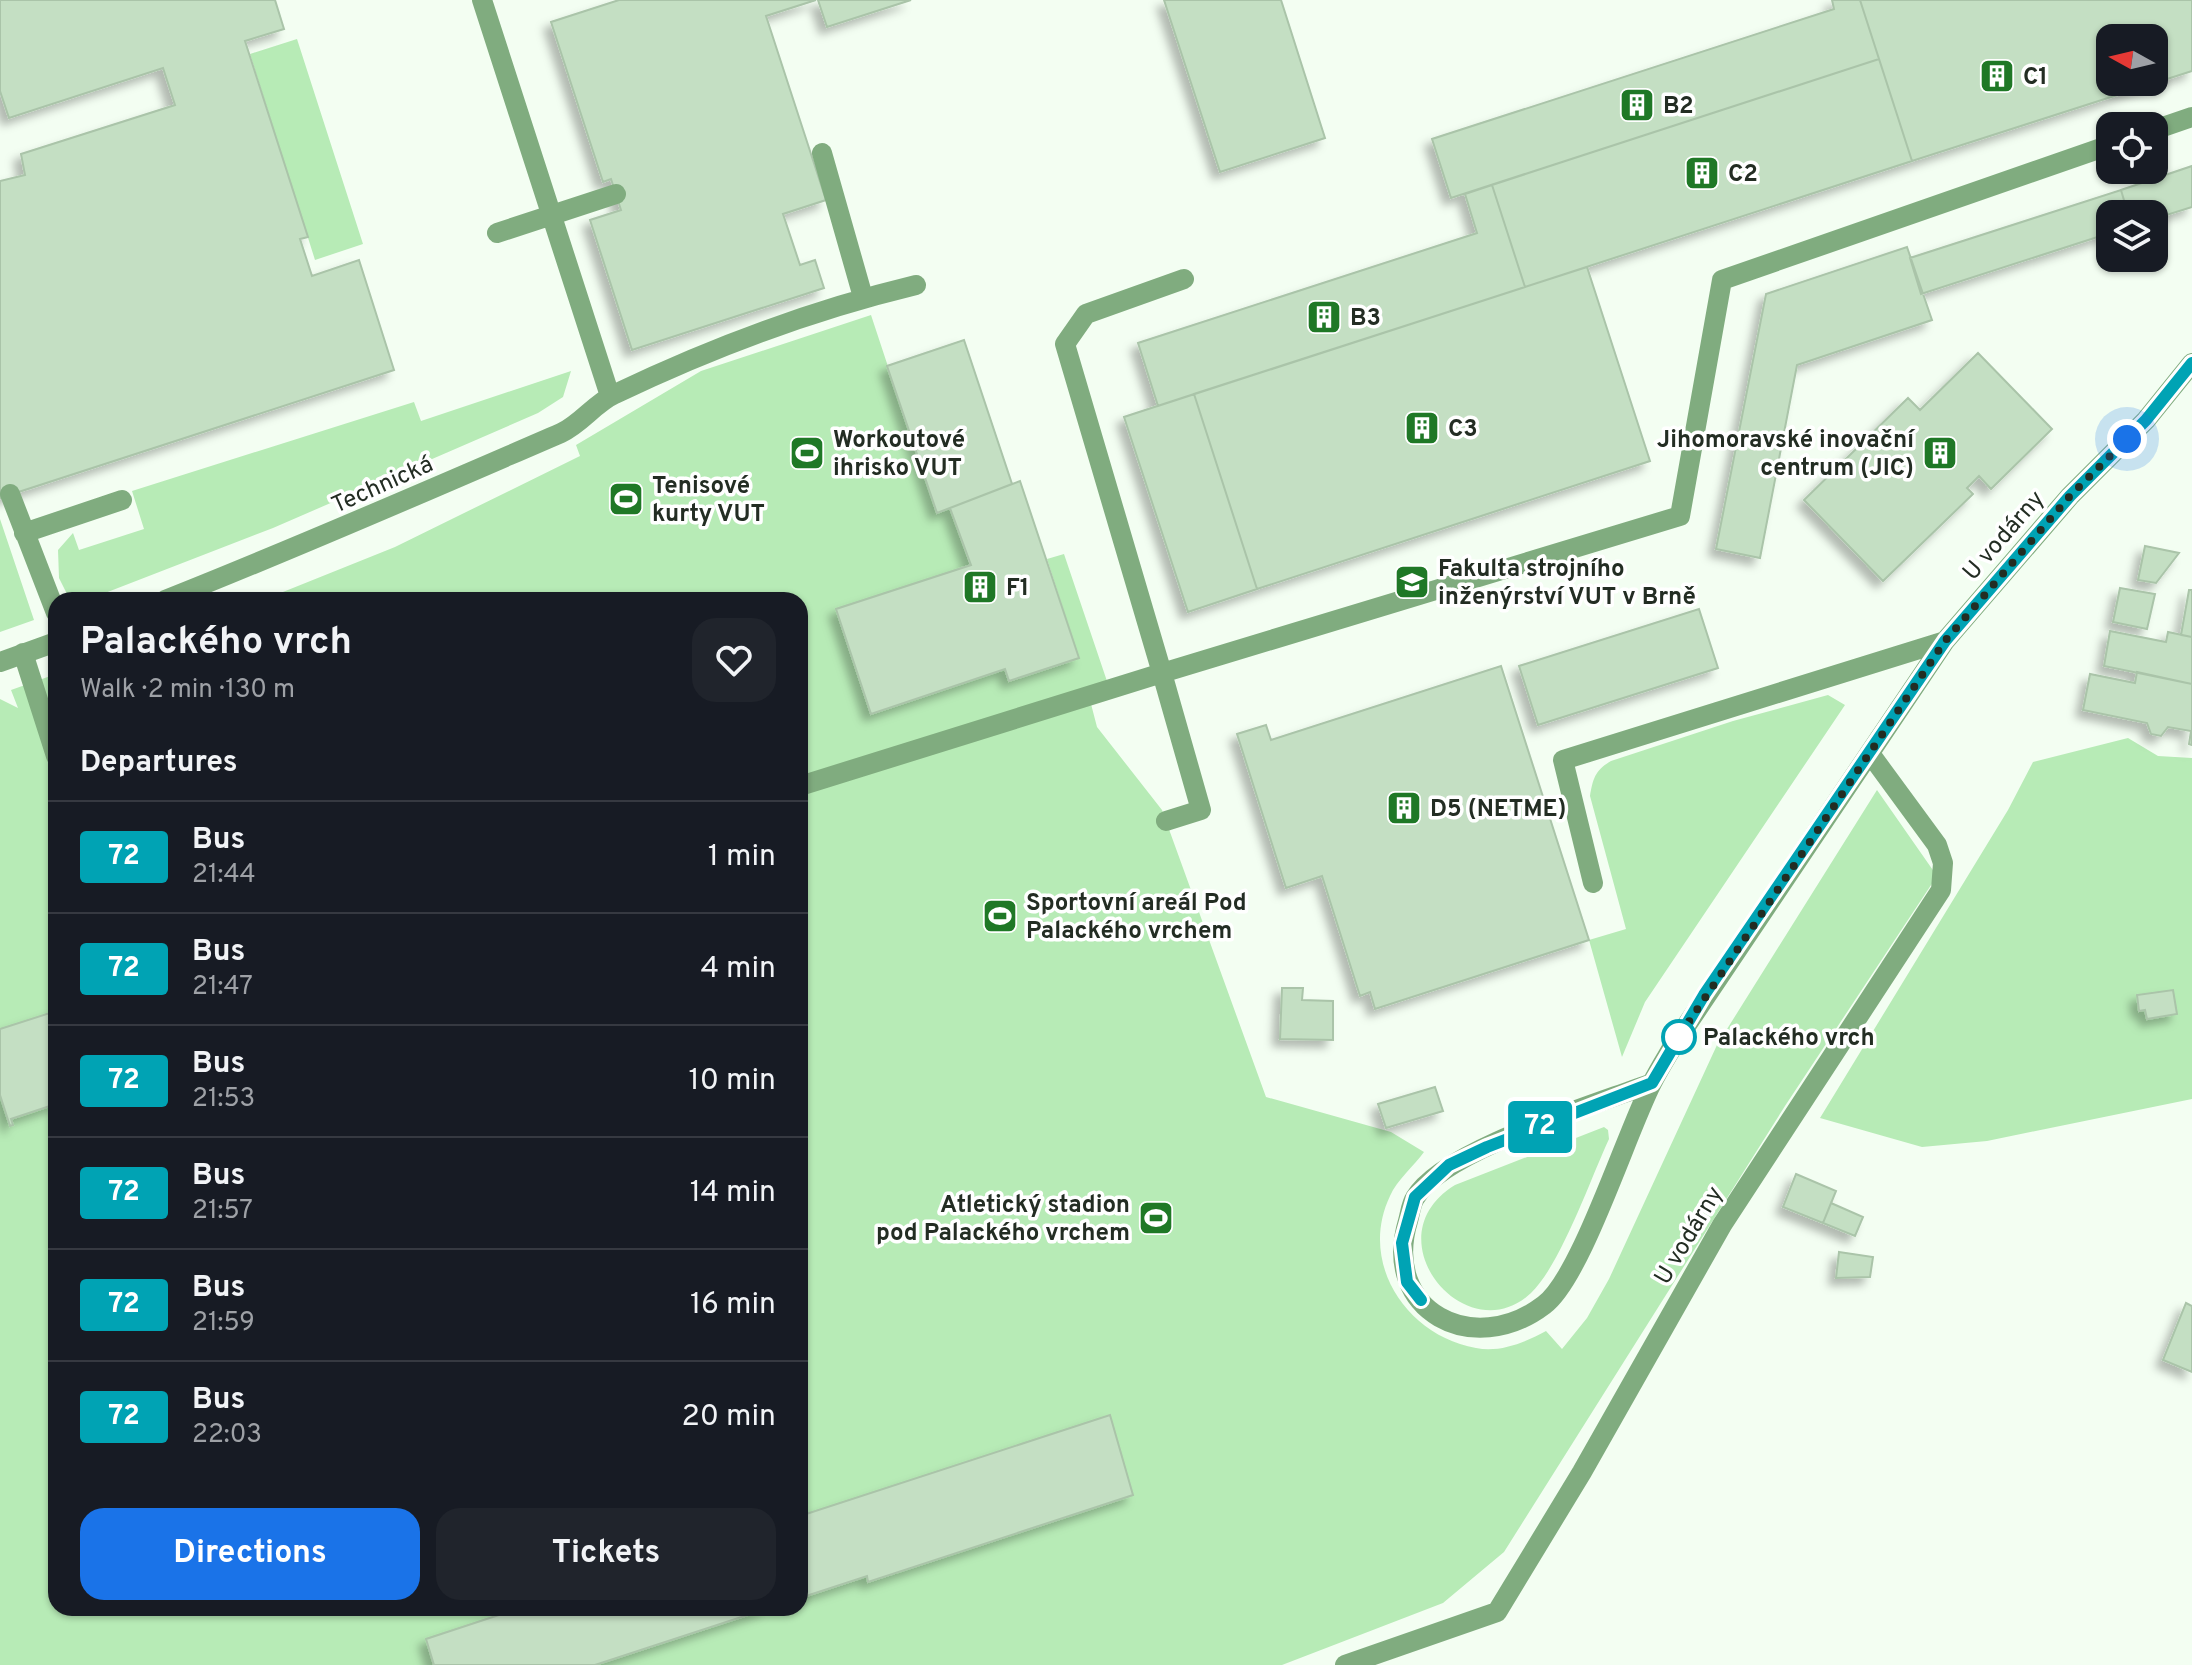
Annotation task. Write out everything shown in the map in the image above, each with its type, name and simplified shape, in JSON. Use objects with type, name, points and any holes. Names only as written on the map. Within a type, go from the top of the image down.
[{"type":"street","points":[[482,0],[610,396]]},
{"type":"street","points":[[2168,125],[2192,117]]},
{"type":"street","points":[[808,784],[1680,516],[1722,280],[2096,150]]},
{"type":"street","points":[[822,153],[863,297]]},
{"type":"street","points":[[497,233],[616,194]]},
{"type":"street","points":[[1166,821],[1201,810],[1065,344],[1086,314],[1184,279]]},
{"type":"street","name":"Technická","points":[[185,592],[332,534],[566,431],[610,396],[696,356],[863,297],[916,285]]},
{"type":"street","name":"U vodárny","points":[[1652,1083],[1461,1159],[1449,1165],[1415,1197],[1402,1243],[1407,1282],[1435,1317],[1458,1327],[1483,1328],[1503,1325],[1546,1304],[1577,1256],[1652,1083],[1713,982],[1871,755],[1945,641],[2070,496],[2146,420],[2192,363]]},
{"type":"street","points":[[10,494],[48,593]]},
{"type":"street","points":[[24,533],[122,500]]},
{"type":"street","points":[[1593,883],[1563,760],[1945,641]]},
{"type":"street","points":[[0,662],[48,645]]},
{"type":"street","points":[[23,653],[48,731]]},
{"type":"street","name":"U vodárny","points":[[1345,1665],[1497,1612],[1582,1472],[1722,1225],[1941,890],[1943,863],[1937,845],[1871,755]]},
{"type":"green space","points":[[297,39],[363,244],[315,260],[250,54]]},
{"type":"green space","name":"Sportovní areál Pod Palackého vrchem","points":[[871,315],[936,512],[950,508],[970,565],[836,609],[871,713],[1005,669],[1010,681],[1079,658],[1047,559],[1064,554],[1112,696],[1091,704],[1097,727],[1162,810],[1266,1097],[1391,1132],[1424,1152],[1390,1196],[1382,1221],[1380,1246],[1385,1270],[1395,1293],[1429,1329],[1451,1341],[1494,1349],[1521,1343],[1546,1331],[1562,1349],[1587,1318],[1609,1279],[1717,1045],[1877,790],[1937,876],[1785,1106],[1504,1552],[1443,1603],[1282,1665],[0,1665],[0,699],[18,708],[11,690],[48,677],[48,1616],[808,1616],[808,592],[283,592],[395,547],[580,456],[576,445],[701,371]]},
{"type":"green space","points":[[571,371],[563,397],[538,413],[273,528],[108,592],[66,592],[59,578],[58,550],[73,533],[79,550],[144,529],[132,491],[414,402],[421,421]]},
{"type":"green space","points":[[0,519],[34,620],[0,632]]},
{"type":"green space","points":[[1828,695],[1845,705],[1645,1002],[1622,1057],[1589,940],[1626,929],[1590,796],[1596,776],[1611,761],[1733,721]]},
{"type":"green space","points":[[2128,738],[2158,756],[2192,758],[2192,1099],[1987,1141],[1922,1147],[1820,1118],[2008,810],[2033,762]]},
{"type":"green space","points":[[1604,1127],[1608,1130],[1609,1139],[1574,1220],[1553,1262],[1531,1293],[1506,1308],[1480,1309],[1456,1300],[1437,1282],[1424,1259],[1422,1233],[1431,1207],[1455,1185]]},
{"type":"building","points":[[0,0],[275,0],[284,29],[245,41],[308,237],[300,239],[312,276],[359,260],[394,370],[0,498],[0,181],[25,175],[21,154],[175,105],[163,68],[9,118],[0,91]]},
{"type":"building","points":[[619,0],[816,0],[766,16],[826,200],[783,214],[800,265],[815,260],[824,288],[632,350],[590,220],[621,210],[611,179],[603,182],[551,22]]},
{"type":"building","points":[[818,0],[911,0],[827,27]]},
{"type":"building","points":[[1164,0],[1281,0],[1325,138],[1220,172]]},
{"type":"building","name":"B2","points":[[1832,0],[1860,0],[1879,59],[1451,198],[1432,139],[1834,9]]},
{"type":"building","name":"C1","points":[[1860,0],[2192,0],[2192,71],[2168,79],[2168,24],[2096,24],[2096,96],[2114,96],[1912,161]]},
{"type":"building","name":"C2","points":[[1879,59],[1912,161],[1525,287],[1492,185]]},
{"type":"building","points":[[2192,166],[2192,207],[2168,215],[2168,200],[2124,200],[2121,190],[2139,184],[2168,184],[2168,174]]},
{"type":"building","name":"B3","points":[[1492,185],[1525,287],[1158,406],[1138,343],[1477,233],[1465,194]]},
{"type":"building","points":[[2121,190],[2124,200],[2096,200],[2096,238],[1921,294],[1910,258]]},
{"type":"building","points":[[1907,247],[1932,320],[1797,365],[1760,558],[1716,549],[1766,294]]},
{"type":"building","name":"C3","points":[[1587,267],[1650,461],[1257,589],[1194,394]]},
{"type":"building","points":[[964,340],[1012,484],[937,513],[887,366]]},
{"type":"building","name":"Jihomoravské inovační centrum (JIC)","points":[[1978,353],[2052,429],[1991,489],[1979,476],[1967,488],[1973,494],[1883,581],[1804,500],[1908,398],[1920,410]]},
{"type":"building","points":[[1194,394],[1257,589],[1188,612],[1124,417]]},
{"type":"building","name":"F1","points":[[1020,481],[1079,658],[1009,681],[1005,669],[871,714],[836,609],[971,565],[950,508]]},
{"type":"building","points":[[2145,546],[2179,553],[2156,583],[2138,580]]},
{"type":"building","points":[[2120,588],[2155,594],[2147,629],[2113,622]]},
{"type":"building","points":[[2189,590],[2192,590],[2192,637],[2181,635]]},
{"type":"building","points":[[1699,609],[1718,668],[1538,725],[1519,666]]},
{"type":"building","points":[[2110,631],[2166,642],[2168,632],[2192,637],[2192,684],[2104,666]]},
{"type":"building","name":"D5 (NETME)","points":[[1501,666],[1589,940],[1375,1009],[1370,992],[1360,996],[1322,876],[1286,888],[1237,734],[1266,725],[1271,740]]},
{"type":"building","points":[[2137,672],[2192,684],[2192,745],[2189,744],[2191,731],[2168,727],[2161,736],[2151,734],[2147,723],[2083,710],[2090,674],[2135,683]]},
{"type":"building","points":[[1282,988],[1303,988],[1302,1000],[1333,1001],[1333,1040],[1280,1039]]},
{"type":"building","points":[[2173,990],[2177,1014],[2147,1019],[2145,1010],[2139,1011],[2137,995]]},
{"type":"building","points":[[48,1014],[48,1107],[11,1119],[13,1125],[10,1126],[0,1095],[0,1029]]},
{"type":"building","points":[[1435,1087],[1443,1111],[1386,1128],[1378,1104]]},
{"type":"building","points":[[1796,1174],[1836,1191],[1823,1223],[1783,1207]]},
{"type":"building","points":[[1831,1203],[1863,1217],[1855,1236],[1823,1223]]},
{"type":"building","points":[[1839,1252],[1873,1257],[1870,1277],[1836,1278]]},
{"type":"building","points":[[2186,1303],[2192,1306],[2192,1372],[2163,1360]]},
{"type":"building","points":[[1110,1415],[1133,1495],[868,1582],[867,1576],[808,1595],[808,1513]]},
{"type":"building","points":[[496,1616],[745,1616],[595,1665],[434,1665],[426,1639]]},
{"type":"bus line","name":"72","points":[[1421,1300],[1407,1282],[1402,1243],[1415,1197],[1449,1165],[1487,1147],[1652,1083],[1704,995],[1790,867],[1871,755],[1945,641],[2070,496],[2146,420],[2192,363]]},
{"type":"place","name":"C1","points":[[1997,76]]},
{"type":"place","name":"B2","points":[[1637,105]]},
{"type":"place","name":"C2","points":[[1702,173]]},
{"type":"place","name":"B3","points":[[1324,317]]},
{"type":"place","name":"C3","points":[[1422,428]]},
{"type":"place","name":"Workoutové ihrisko VUT","points":[[807,453]]},
{"type":"place","name":"Jihomoravské inovační centrum (JIC)","points":[[1940,453]]},
{"type":"place","name":"Tenisové kurty VUT","points":[[626,499]]},
{"type":"place","name":"Fakulta strojního inženýrství VUT v Brně","points":[[1412,582]]},
{"type":"place","name":"F1","points":[[980,587]]},
{"type":"place","name":"D5 (NETME)","points":[[1404,808]]},
{"type":"place","name":"Sportovní areál Pod Palackého vrchem","points":[[1000,916]]},
{"type":"place","name":"Palackého vrch","points":[[1679,1037]]},
{"type":"place","name":"Atletický stadion pod Palackého vrchem","points":[[1156,1218]]},
{"type":"route","points":[[1679,1037],[1676,1041],[1790,867],[1871,755],[1945,641],[2070,496],[2127,439]]}]
